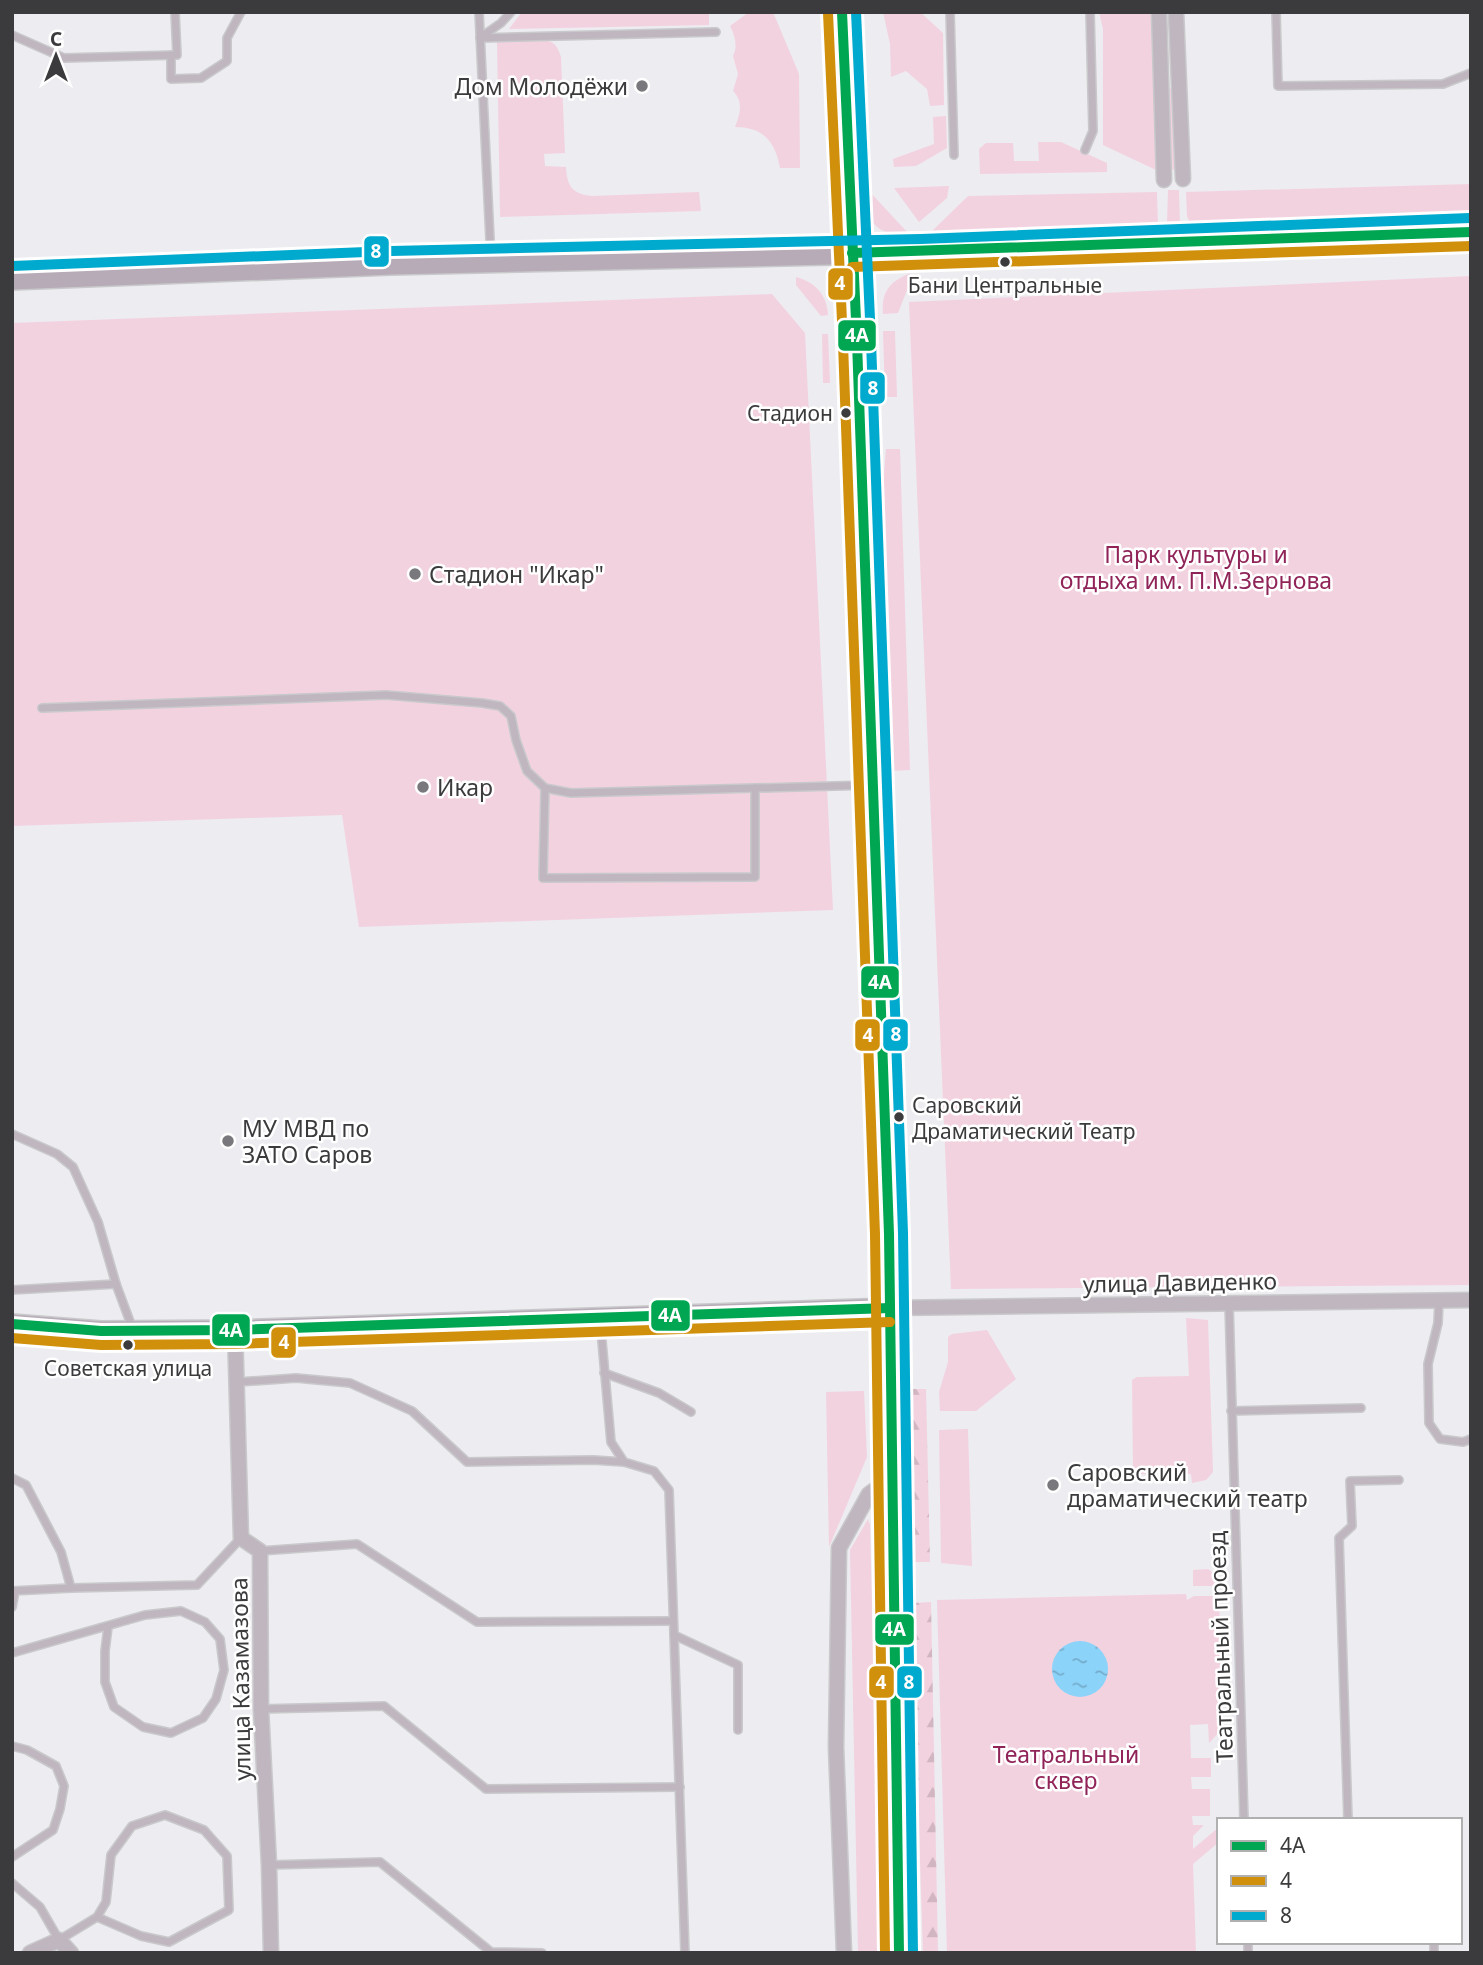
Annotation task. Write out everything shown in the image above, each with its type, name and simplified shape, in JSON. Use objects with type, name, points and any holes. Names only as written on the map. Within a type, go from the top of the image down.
[{"type":"main road","points":[[842,12],[890,1308],[899,1953]]},
{"type":"main road","points":[[12,280],[390,265],[852,253],[1471,232]]},
{"type":"main road","points":[[12,1324],[101,1331],[235,1330],[890,1308]]},
{"type":"street","points":[[1159,12],[1164,180]]},
{"type":"street","points":[[1177,12],[1183,179]]},
{"type":"street","name":"улица Давиденко","points":[[890,1308],[1471,1300]]},
{"type":"street","points":[[235,1330],[241,1538]]},
{"type":"street","points":[[844,1953],[836,1747],[839,1548],[869,1494],[891,1478]]},
{"type":"street","name":"улица Казамазова","points":[[241,1538],[260,1551],[261,1709],[271,1953]]},
{"type":"street","points":[[30,1953],[58,1940],[71,1953]]},
{"type":"lane","points":[[12,35],[64,58],[177,55],[175,12]]},
{"type":"lane","points":[[171,55],[172,79],[201,78],[227,61],[227,38],[242,12]]},
{"type":"lane","points":[[479,12],[491,264]]},
{"type":"lane","points":[[480,38],[511,12]]},
{"type":"lane","points":[[950,12],[954,155]]},
{"type":"lane","points":[[1085,150],[1093,131],[1090,12]]},
{"type":"lane","points":[[1276,12],[1278,86],[1443,84],[1471,73]]},
{"type":"lane","points":[[480,38],[716,32]]},
{"type":"lane","points":[[42,708],[386,695],[491,704],[500,706],[511,716],[527,771],[545,788],[570,793],[871,785]]},
{"type":"lane","points":[[545,788],[543,878],[755,877],[755,788]]},
{"type":"lane","points":[[12,1134],[57,1154],[73,1167],[98,1222],[116,1284],[134,1331]]},
{"type":"lane","points":[[12,1290],[116,1284]]},
{"type":"lane","points":[[1439,1301],[1438,1323],[1428,1364],[1429,1423],[1440,1439],[1462,1442],[1471,1439]]},
{"type":"lane","name":"Театральный проезд","points":[[1229,1304],[1244,1818]]},
{"type":"lane","points":[[600,1319],[611,1442],[624,1462]]},
{"type":"lane","points":[[604,1373],[659,1393],[691,1412]]},
{"type":"lane","points":[[238,1382],[296,1378],[350,1383],[412,1411],[467,1462],[624,1462],[654,1471],[669,1490],[685,1953]]},
{"type":"lane","points":[[1231,1411],[1361,1408]]},
{"type":"lane","points":[[12,1478],[26,1485],[32,1496],[61,1552],[71,1588]]},
{"type":"lane","points":[[1348,1818],[1339,1538],[1352,1526],[1350,1481],[1399,1480]]},
{"type":"lane","points":[[12,1607],[14,1591],[197,1585],[241,1538]]},
{"type":"lane","points":[[260,1551],[357,1544],[477,1622],[673,1621]]},
{"type":"lane","points":[[12,1653],[145,1615],[181,1611],[205,1622],[220,1639],[224,1670],[216,1699],[202,1718],[172,1733],[143,1727],[114,1707],[105,1682],[108,1627]]},
{"type":"lane","points":[[674,1635],[738,1665],[738,1730]]},
{"type":"lane","points":[[261,1709],[384,1706],[486,1789],[680,1787]]},
{"type":"lane","points":[[12,1746],[56,1766],[64,1786],[53,1830],[12,1857]]},
{"type":"lane","points":[[12,1883],[40,1906],[58,1940],[97,1917],[106,1902],[111,1855],[132,1826],[165,1815],[204,1830],[227,1856],[229,1910],[169,1942],[141,1936],[97,1917]]},
{"type":"lane","points":[[269,1865],[380,1862],[491,1952],[542,1953]]},
{"type":"green space","points":[[522,12],[709,12],[709,25],[509,29]]},
{"type":"green space","points":[[749,12],[773,12],[799,74],[800,168],[780,168],[775,150],[766,137],[753,130],[735,127],[740,104],[733,91],[738,74],[733,56],[735,41],[730,26]]},
{"type":"green space","points":[[883,12],[920,12],[943,33],[944,105],[930,106],[927,89],[906,71],[891,77],[890,44]]},
{"type":"green space","points":[[1099,12],[1152,12],[1156,170],[1103,145],[1103,29]]},
{"type":"green space","points":[[533,39],[555,45],[561,57],[565,153],[544,154],[545,166],[566,167],[569,184],[575,191],[592,196],[699,192],[701,211],[500,217],[497,41]]},
{"type":"green space","points":[[1176,88],[1180,169],[1166,170],[1164,89]]},
{"type":"green space","points":[[946,116],[947,148],[916,166],[894,167],[893,159],[934,144],[933,117]]},
{"type":"green space","points":[[1038,142],[1061,142],[1107,163],[1107,172],[980,174],[979,149],[986,143],[1013,143],[1014,161],[1039,161]]},
{"type":"green space","points":[[1471,184],[1471,215],[1191,226],[1187,216],[1186,192]]},
{"type":"green space","points":[[949,186],[947,198],[919,222],[894,188]]},
{"type":"green space","points":[[868,190],[908,233],[887,232],[875,225],[869,211]]},
{"type":"green space","points":[[1168,190],[1179,190],[1180,224],[1167,224]]},
{"type":"green space","points":[[1157,192],[1158,227],[930,233],[968,196]]},
{"type":"green space","points":[[910,273],[911,280],[898,313],[883,314],[888,288]]},
{"type":"green space","name":"Парк культуры и отдыха им. П.М.Зернова","points":[[1471,276],[1471,1285],[951,1289],[909,302]]},
{"type":"green space","points":[[796,277],[819,290],[828,315],[821,316],[796,285]]},
{"type":"green space","name":"Стадион \"Икар\"","points":[[772,294],[805,333],[833,910],[359,927],[342,815],[12,826],[12,323]]},
{"type":"green space","points":[[883,331],[895,331],[897,397],[885,397]]},
{"type":"green space","points":[[822,334],[828,334],[830,383],[823,383]]},
{"type":"green space","points":[[886,449],[900,449],[910,770],[891,771],[881,510]]},
{"type":"green space","points":[[1186,1318],[1208,1320],[1213,1472],[1206,1480],[1192,1483],[1191,1474],[1133,1474],[1132,1380],[1137,1377],[1189,1376]]},
{"type":"green space","points":[[987,1330],[1016,1379],[976,1411],[940,1411],[939,1392],[948,1362],[948,1337],[952,1334]]},
{"type":"green space","points":[[911,1389],[926,1389],[930,1562],[913,1562]]},
{"type":"green space","points":[[864,1391],[867,1457],[829,1547],[826,1392]]},
{"type":"green space","points":[[968,1429],[972,1566],[941,1563],[939,1430]]},
{"type":"green space","points":[[868,1519],[881,1953],[858,1953],[850,1550]]},
{"type":"green space","points":[[1208,1569],[1219,1577],[1220,1586],[1193,1586],[1193,1570]]},
{"type":"green space","name":"Театральный сквер","points":[[1186,1594],[1187,1600],[1194,1596],[1219,1596],[1223,1728],[1209,1743],[1208,1724],[1190,1725],[1191,1758],[1211,1758],[1211,1777],[1191,1777],[1192,1789],[1210,1789],[1210,1816],[1192,1816],[1193,1825],[1204,1825],[1193,1836],[1193,1849],[1217,1829],[1217,1844],[1193,1864],[1196,1953],[947,1953],[937,1600]]},
{"type":"green space","points":[[931,1602],[938,1953],[923,1953],[912,1612],[914,1603]]},
{"type":"water","points":[[1074,1641],[1086,1641],[1100,1649],[1108,1663],[1106,1680],[1100,1689],[1086,1697],[1074,1697],[1057,1685],[1052,1675],[1052,1663],[1064,1646]]},
{"type":"transit line","name":"4А","points":[[842,12],[857,342],[889,1234],[899,1953]]},
{"type":"transit line","name":"8","points":[[856,12],[871,341],[903,1233],[913,1953]]},
{"type":"transit line","name":"4","points":[[828,13],[843,343],[875,1234],[885,1953]]},
{"type":"transit line","name":"8","points":[[12,266],[391,251],[921,239],[1470,218]]},
{"type":"transit line","name":"4А","points":[[852,253],[1471,232]]},
{"type":"transit line","name":"4","points":[[852,267],[1471,246]]},
{"type":"transit line","name":"4А","points":[[12,1324],[101,1331],[235,1330],[890,1308]]},
{"type":"transit line","name":"4","points":[[12,1338],[101,1345],[235,1344],[890,1322]]},
{"type":"place","name":"Дом Молодёжи","points":[[642,86]]},
{"type":"place","name":"Бани Центральные","points":[[1005,262]]},
{"type":"place","name":"Стадион","points":[[846,413]]},
{"type":"place","name":"Стадион \"Икар\"","points":[[415,574]]},
{"type":"place","name":"Икар","points":[[423,787]]},
{"type":"place","name":"Саровский Драматический Театр","points":[[899,1117]]},
{"type":"place","name":"МУ МВД по ЗАТО Саров","points":[[228,1141]]},
{"type":"place","name":"Советская улица","points":[[128,1345]]},
{"type":"place","name":"Саровский драматический театр","points":[[1053,1485]]}]
